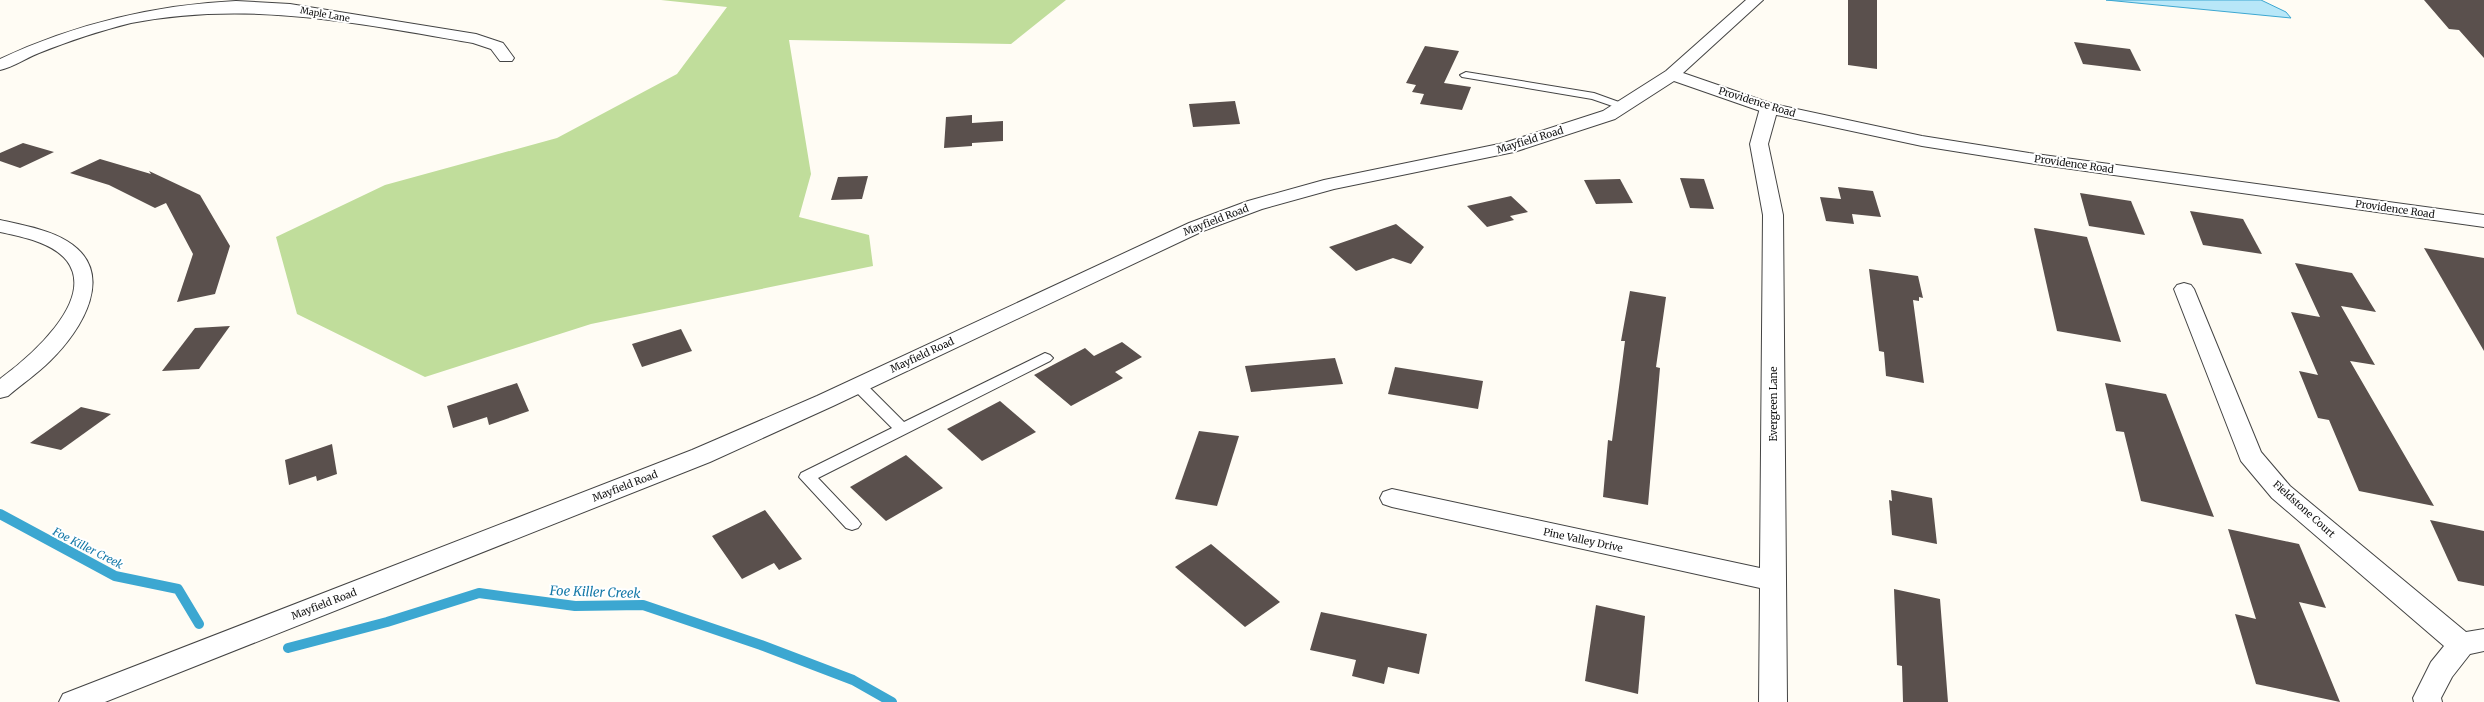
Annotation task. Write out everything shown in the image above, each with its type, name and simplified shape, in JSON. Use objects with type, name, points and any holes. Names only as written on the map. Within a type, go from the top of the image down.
[{"type":"street","name":"Mayfield Road","points":[[72,702],[700,456],[858,385],[1196,227],[1255,205],[1331,184],[1508,148],[1609,115],[1672,75],[1755,0]]},
{"type":"street","name":"Maple Lane","points":[[0,65],[65,38],[127,21],[188,10],[248,6],[293,8],[476,39],[497,46],[506,58]]},
{"type":"street","name":"Providence Road","points":[[1672,75],[1769,108],[1922,141],[2029,158],[2484,221]]},
{"type":"street","name":"Evergreen Lane","points":[[1769,108],[1759,144],[1772,215],[1773,702]]},
{"type":"street","points":[[0,226],[32,234],[61,246],[76,259],[83,274],[83,291],[76,313],[46,352],[0,391]]},
{"type":"street","name":"Fieldstone Court","points":[[2184,288],[2250,456],[2281,492],[2472,642]]},
{"type":"street","name":"Pine Valley Drive","points":[[1392,498],[1773,581]]},
{"type":"street","points":[[2428,702],[2427,698],[2441,670],[2472,642]]},
{"type":"lane","points":[[1466,75],[1594,96],[1624,106]]},
{"type":"lane","points":[[852,524],[807,477],[1045,358]]},
{"type":"lane","points":[[858,385],[902,429]]},
{"type":"green space","points":[[661,0],[1066,0],[1011,44],[789,40],[811,174],[799,217],[869,235],[873,266],[591,324],[425,377],[297,314],[276,237],[385,185],[557,138],[677,74],[727,7]]},
{"type":"water","points":[[2106,0],[2261,0],[2286,12],[2291,18]]},
{"type":"building","points":[[1848,0],[1877,0],[1877,69],[1848,65]]},
{"type":"building","points":[[2424,0],[2484,0],[2484,58],[2459,30],[2449,29]]},
{"type":"building","points":[[2074,42],[2130,49],[2141,71],[2083,64]]},
{"type":"building","points":[[1425,46],[1459,51],[1444,83],[1471,87],[1462,110],[1420,104],[1424,94],[1412,92],[1416,85],[1406,83]]},
{"type":"building","points":[[1235,101],[1240,124],[1193,127],[1189,104]]},
{"type":"building","points":[[972,115],[972,123],[1003,121],[1003,141],[972,143],[972,146],[944,148],[946,117]]},
{"type":"building","points":[[23,143],[54,152],[20,168],[0,161],[0,153]]},
{"type":"building","points":[[100,159],[151,174],[149,171],[200,195],[230,246],[215,294],[177,302],[193,254],[166,203],[155,208],[109,185],[70,173]]},
{"type":"building","points":[[868,176],[862,199],[831,200],[838,177]]},
{"type":"building","points":[[1680,178],[1704,179],[1714,209],[1690,208]]},
{"type":"building","points":[[1620,179],[1633,203],[1596,204],[1584,180]]},
{"type":"building","points":[[1838,187],[1873,191],[1881,217],[1852,214],[1854,224],[1826,221],[1820,197],[1841,199]]},
{"type":"building","points":[[2080,193],[2131,201],[2145,235],[2089,226]]},
{"type":"building","points":[[1511,196],[1528,212],[1510,216],[1514,220],[1487,227],[1467,206]]},
{"type":"building","points":[[2190,211],[2243,219],[2262,254],[2203,245]]},
{"type":"building","points":[[1396,224],[1424,247],[1411,264],[1393,258],[1356,271],[1329,247]]},
{"type":"building","points":[[2034,228],[2087,237],[2121,342],[2057,331]]},
{"type":"building","points":[[2424,248],[2484,258],[2484,351]]},
{"type":"building","points":[[2295,263],[2352,273],[2376,312],[2341,306],[2375,365],[2350,361],[2434,506],[2359,491],[2329,420],[2318,418],[2299,371],[2318,375],[2291,312],[2320,317]]},
{"type":"building","points":[[1869,269],[1918,276],[1923,298],[1919,297],[1919,301],[1913,300],[1924,383],[1886,376],[1884,352],[1879,351]]},
{"type":"building","points":[[1630,291],[1666,297],[1656,367],[1660,368],[1648,505],[1603,497],[1608,440],[1612,441],[1625,341],[1621,341]]},
{"type":"building","points":[[230,326],[199,369],[162,371],[195,328]]},
{"type":"building","points":[[681,329],[692,351],[642,367],[632,344]]},
{"type":"building","points":[[1122,342],[1142,357],[1115,372],[1123,378],[1071,406],[1034,375],[1085,348],[1094,356]]},
{"type":"building","points":[[1335,358],[1343,384],[1251,392],[1245,366]]},
{"type":"building","points":[[1395,367],[1483,381],[1478,409],[1388,394]]},
{"type":"building","points":[[517,383],[529,411],[489,425],[487,417],[453,428],[447,406]]},
{"type":"building","points":[[2105,383],[2166,394],[2214,517],[2141,501],[2124,432],[2116,431]]},
{"type":"building","points":[[1000,401],[1036,432],[982,461],[947,429]]},
{"type":"building","points":[[81,407],[111,414],[61,450],[30,443]]},
{"type":"building","points":[[1199,431],[1239,436],[1217,506],[1175,499]]},
{"type":"building","points":[[332,444],[337,474],[317,481],[316,476],[289,485],[285,460]]},
{"type":"building","points":[[906,455],[943,488],[886,521],[850,487]]},
{"type":"building","points":[[1891,490],[1932,498],[1937,544],[1892,535],[1889,500],[1892,501]]},
{"type":"building","points":[[765,510],[802,559],[779,570],[774,563],[742,579],[712,536]]},
{"type":"building","points":[[2430,520],[2484,531],[2484,586],[2458,581]]},
{"type":"building","points":[[2228,529],[2299,544],[2326,608],[2299,602],[2340,702],[2256,684],[2235,614],[2256,619]]},
{"type":"building","points":[[1211,544],[1280,602],[1245,627],[1175,567]]},
{"type":"building","points":[[1894,589],[1940,599],[1948,702],[1903,702],[1902,666],[1897,665]]},
{"type":"building","points":[[1596,605],[1645,616],[1638,694],[1585,681]]},
{"type":"building","points":[[1321,612],[1427,634],[1419,674],[1388,667],[1384,684],[1352,676],[1356,660],[1310,650]]},
{"type":"waterway","name":"Foe Killer Creek","points":[[0,514],[115,576],[178,589],[199,624]]},
{"type":"waterway","name":"Foe Killer Creek","points":[[288,648],[387,622],[479,593],[575,606],[643,605],[761,645],[853,680],[892,702]]}]
